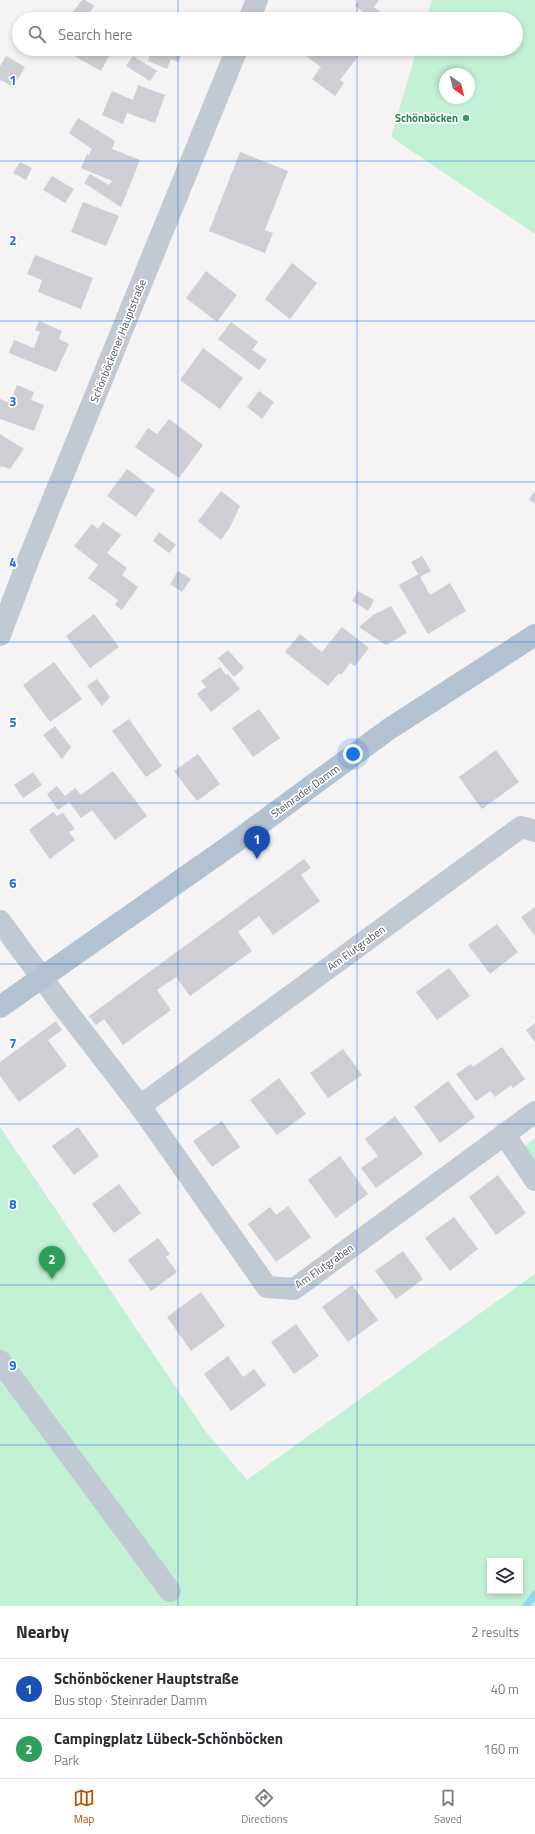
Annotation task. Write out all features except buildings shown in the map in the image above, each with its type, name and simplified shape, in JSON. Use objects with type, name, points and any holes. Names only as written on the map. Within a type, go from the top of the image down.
[{"type":"main road","name":"Steinrader Damm","points":[[0,1007],[238,840],[389,729],[535,635]]},
{"type":"street","points":[[252,12],[257,0]]},
{"type":"street","name":"Schönböckener Hauptstraße","points":[[0,635],[29,558],[234,56]]},
{"type":"street","name":"Am Flutgraben","points":[[140,1106],[521,827],[535,831]]},
{"type":"street","points":[[0,921],[42,977]]},
{"type":"street","name":"Am Flutgraben","points":[[42,977],[140,1106],[267,1287],[294,1289],[535,1112]]},
{"type":"street","points":[[504,1134],[535,1180]]},
{"type":"street","points":[[0,1361],[170,1591]]},
{"type":"green space","name":"Schönböcken","points":[[432,0],[535,0],[535,234],[391,137],[415,56],[523,56],[523,12],[428,12]]},
{"type":"green space","points":[[0,1127],[206,1432],[247,1480],[535,1274],[535,1606],[0,1606]]},
{"type":"green space","points":[[535,1138],[535,1165],[524,1147]]},
{"type":"waterway","points":[[526,1606],[535,1594]]},
{"type":"place","name":"Schönböcken","points":[[466,118]]},
{"type":"place","name":"Schönböckener Hauptstraße","points":[[257,859]]},
{"type":"place","name":"Campingplatz Lübeck-Schönböcken","points":[[52,1279]]}]
